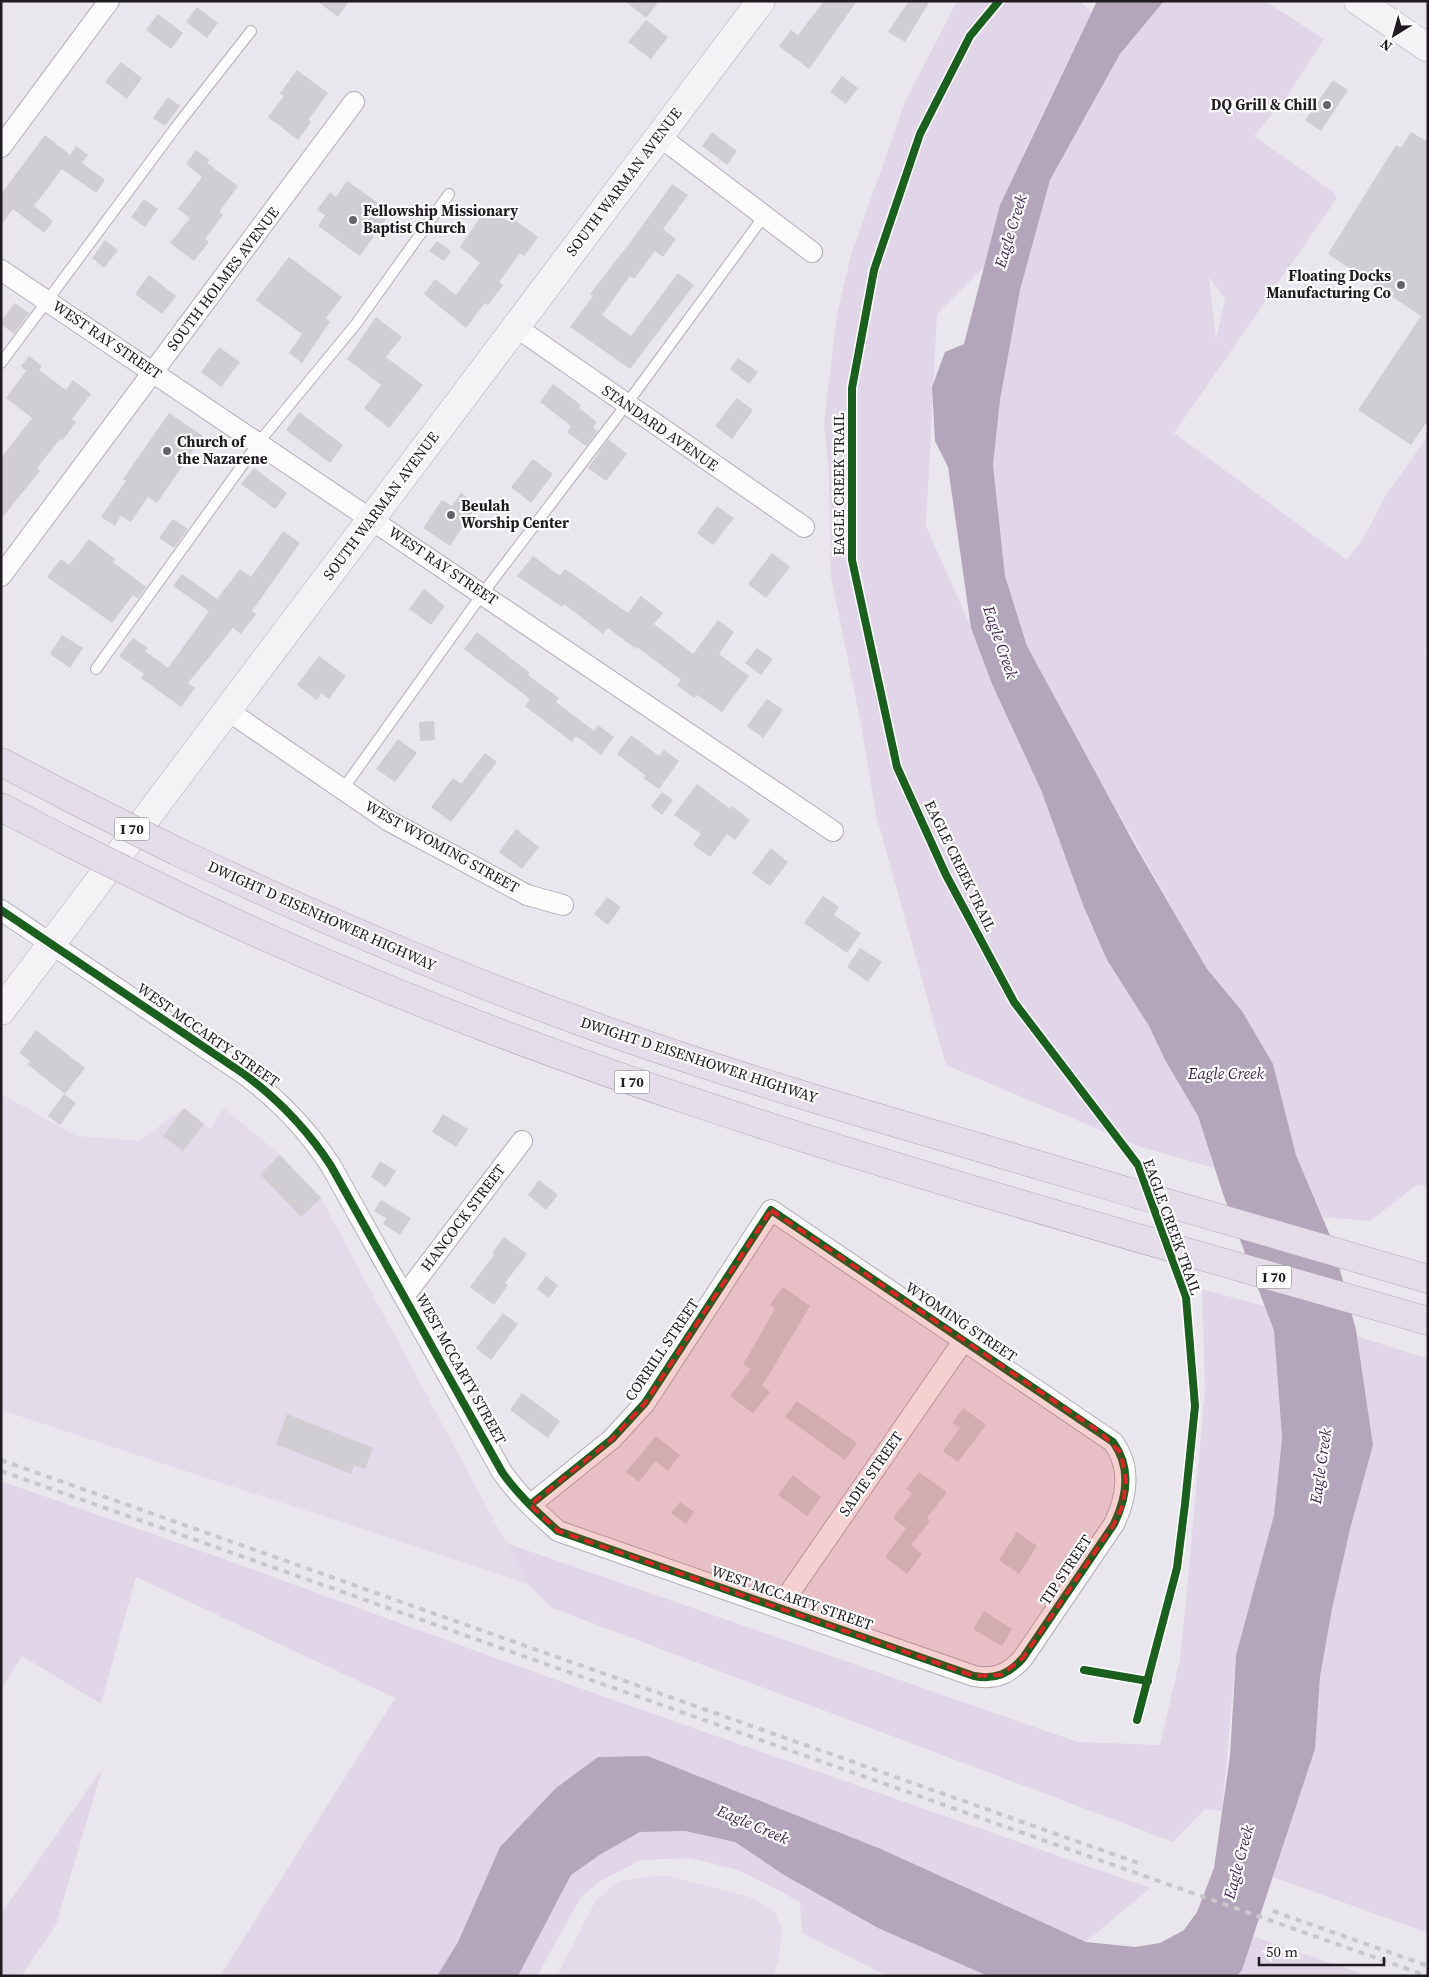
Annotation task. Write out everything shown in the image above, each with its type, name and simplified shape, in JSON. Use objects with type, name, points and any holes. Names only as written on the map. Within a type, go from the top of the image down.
[{"type":"highway","name":"DWIGHT D EISENHOWER HIGHWAY","points":[[1,762],[176,851],[410,956],[617,1034],[828,1103],[1428,1279]]},
{"type":"highway","name":"I 70","points":[[1,807],[64,840],[266,938],[417,1002],[630,1082],[826,1144],[1423,1320]]},
{"type":"main road","name":"SOUTH WARMAN AVENUE","points":[[1,1011],[760,1]]},
{"type":"main road","points":[[1358,1],[1428,48]]},
{"type":"street","points":[[1,147],[109,1]]},
{"type":"street","name":"SOUTH HOLMES AVENUE","points":[[1,576],[354,102]]},
{"type":"street","points":[[659,136],[812,252]]},
{"type":"street","name":"WEST RAY STREET","points":[[1,270],[482,592],[834,831]]},
{"type":"street","name":"STANDARD AVENUE","points":[[516,327],[804,527]]},
{"type":"street","name":"WEST WYOMING STREET","points":[[227,710],[389,820],[527,895],[563,905]]},
{"type":"street","name":"WEST MCCARTY STREET","points":[[1,910],[244,1074],[281,1104],[313,1139],[331,1166],[405,1294],[502,1472],[530,1505],[558,1531],[974,1676],[987,1678],[1001,1676]]},
{"type":"street","name":"HANCOCK STREET","points":[[405,1294],[522,1141]]},
{"type":"street","name":"WYOMING STREET","points":[[771,1210],[1113,1442],[1121,1453],[1124,1466]]},
{"type":"street","name":"CORRILL STREET","points":[[530,1505],[612,1439],[644,1403],[771,1210]]},
{"type":"street","name":"SADIE STREET","points":[[779,1608],[964,1340]]},
{"type":"street","name":"TIP STREET","points":[[1001,1676],[1014,1668],[1023,1658],[1114,1524],[1123,1505],[1126,1480],[1124,1466]]},
{"type":"lane","points":[[1,363],[46,300],[251,31]]},
{"type":"lane","points":[[96,670],[259,442],[356,324],[448,194]]},
{"type":"lane","points":[[343,789],[482,592],[626,405],[764,216]]},
{"type":"highlighted area","points":[[771,1210],[1100,1432],[1121,1453],[1126,1480],[1123,1505],[1114,1524],[1023,1658],[1001,1675],[974,1676],[558,1531],[530,1505],[612,1439],[645,1403]]},
{"type":"shaded area","points":[[957,1],[1080,1],[1091,13],[1024,152],[984,267],[937,314],[926,526],[971,628],[992,684],[1041,790],[1083,905],[1107,960],[1149,1026],[1165,1060],[1198,1116],[1214,1168],[1138,1146],[946,1065],[876,815],[861,725],[831,577],[829,475],[824,423],[837,314],[851,255],[905,102]]},
{"type":"shaded area","points":[[1164,1],[1265,1],[1324,39],[1287,96],[1254,136],[1332,191],[1337,198],[1174,433],[1347,560],[1362,541],[1386,495],[1428,436],[1428,661],[1425,646],[1428,666],[1428,1187],[1418,1184],[1370,1221],[1323,1217],[1296,1155],[1273,1064],[1242,1011],[1207,969],[1089,761],[1027,646],[1005,576],[993,465],[1000,400],[1020,290],[1050,180],[1120,54]],"holes":[[[1209,277],[1225,299],[1216,340]]]},
{"type":"shaded area","points":[[1,1094],[77,1136],[139,1141],[184,1108],[210,1129],[224,1108],[280,1155],[321,1198],[528,1584],[1,1410]]},
{"type":"shaded area","points":[[1202,1289],[1264,1306],[1274,1331],[1282,1438],[1274,1515],[1236,1655],[1222,1811],[1205,1809],[1173,1842],[552,1608],[528,1584],[506,1543],[1078,1742],[1160,1745],[1180,1659],[1189,1569],[1205,1389]]},
{"type":"shaded area","points":[[1357,1336],[1428,1359],[1428,1933],[1273,1877],[1315,1749],[1320,1677],[1333,1602],[1350,1529],[1373,1445]]},
{"type":"shaded area","points":[[1,1481],[224,1559],[534,1672],[1150,1888],[1086,1942],[881,1849],[649,1756],[458,1942],[437,1976],[220,1976],[395,1698],[136,1577],[101,1704],[22,1656],[1,1690]]},
{"type":"shaded area","points":[[102,1769],[56,1925],[21,1976],[1,1976],[1,1914]]},
{"type":"shaded area","points":[[685,1831],[735,1842],[784,1875],[878,1928],[990,1976],[887,1976],[802,1933],[800,1903],[784,1893],[738,1870],[690,1858],[641,1860],[602,1880],[581,1897],[537,1976],[518,1976],[571,1875],[601,1854],[640,1832]]},
{"type":"shaded area","points":[[664,1875],[754,1898],[775,1913],[782,1929],[778,1962],[773,1976],[557,1976],[596,1900],[619,1881]]},
{"type":"shaded area","points":[[1252,1936],[1369,1976],[1237,1976],[1242,1970]]},
{"type":"water","name":"Eagle Creek","points":[[1097,1],[1164,1],[1120,54],[1050,180],[1020,290],[1000,400],[993,465],[1005,576],[1027,646],[1136,847],[1207,969],[1242,1011],[1273,1064],[1296,1155],[1332,1240],[1356,1330],[1373,1445],[1350,1529],[1332,1609],[1320,1677],[1315,1749],[1242,1970],[1237,1976],[988,1976],[878,1928],[784,1875],[735,1842],[685,1831],[640,1832],[601,1854],[571,1875],[518,1976],[437,1976],[458,1942],[500,1847],[556,1788],[598,1757],[648,1756],[881,1849],[1086,1942],[1135,1947],[1160,1943],[1184,1930],[1197,1912],[1214,1868],[1230,1756],[1236,1655],[1274,1515],[1282,1438],[1274,1331],[1223,1194],[1198,1116],[1165,1060],[1149,1026],[1107,960],[1083,905],[1041,790],[992,684],[971,628],[948,467],[935,441],[932,387],[945,352],[964,344],[1000,205]]},
{"type":"building","points":[[317,1],[349,1],[338,17]]},
{"type":"building","points":[[625,1],[659,1],[646,18]]},
{"type":"building","points":[[824,1],[857,1],[809,69],[779,46],[791,30],[798,35]]},
{"type":"building","points":[[909,1],[930,1],[905,42],[888,32]]},
{"type":"building","points":[[197,7],[218,23],[207,38],[186,22]]},
{"type":"building","points":[[158,14],[183,33],[171,49],[146,30]]},
{"type":"building","points":[[646,20],[668,37],[651,59],[628,42]]},
{"type":"building","points":[[121,62],[142,78],[127,99],[105,82]]},
{"type":"building","points":[[297,70],[328,93],[308,120],[311,122],[298,140],[268,117],[284,96],[280,93]]},
{"type":"building","points":[[842,76],[858,88],[846,104],[830,92]]},
{"type":"building","name":"DQ Grill & Chill","points":[[1333,80],[1348,90],[1321,131],[1305,120]]},
{"type":"building","points":[[168,97],[180,106],[165,126],[153,118]]},
{"type":"building","points":[[712,132],[737,151],[727,165],[702,146]]},
{"type":"building","name":"Floating Docks Manufacturing Co","points":[[1411,132],[1428,142],[1428,420],[1411,445],[1358,410],[1421,316],[1328,254],[1396,145],[1401,148]]},
{"type":"building","points":[[45,135],[70,155],[76,146],[88,155],[82,163],[105,180],[96,193],[62,169],[34,206],[53,221],[44,233],[13,209],[1,225],[1,194]]},
{"type":"building","points":[[196,150],[210,160],[207,163],[238,186],[219,212],[223,215],[205,239],[209,242],[194,261],[170,243],[190,218],[178,209],[202,177],[186,164]]},
{"type":"building","name":"Fellowship Missionary Baptist Church","points":[[347,181],[391,212],[360,256],[318,226],[325,215],[317,210],[330,192],[336,197]]},
{"type":"building","points":[[672,184],[688,195],[663,229],[676,239],[663,257],[655,251],[634,279],[630,276],[602,315],[631,336],[678,273],[694,285],[630,369],[570,327],[593,296],[590,294]]},
{"type":"building","points":[[144,199],[158,209],[145,227],[131,217]]},
{"type":"building","points":[[488,206],[509,222],[512,218],[538,237],[524,256],[520,253],[499,282],[503,285],[488,305],[485,303],[466,328],[424,294],[435,279],[456,295],[480,263],[460,247]]},
{"type":"building","points":[[105,240],[118,250],[104,268],[92,258]]},
{"type":"building","points":[[437,241],[451,251],[444,261],[429,251]]},
{"type":"building","points":[[289,257],[342,297],[326,318],[330,322],[302,363],[289,353],[302,334],[256,300]]},
{"type":"building","points":[[149,275],[176,296],[162,314],[135,294]]},
{"type":"building","points":[[15,303],[29,313],[14,334],[1,324],[1,321]]},
{"type":"building","points":[[376,317],[402,337],[386,357],[423,385],[389,428],[364,408],[381,385],[347,359]]},
{"type":"building","points":[[219,347],[240,362],[221,387],[201,372]]},
{"type":"building","points":[[29,356],[42,366],[39,370],[66,390],[73,380],[91,394],[72,419],[76,422],[62,441],[60,439],[37,468],[40,471],[1,519],[1,458],[32,418],[6,398],[26,371],[21,366]]},
{"type":"building","points":[[738,358],[758,372],[749,384],[730,369]]},
{"type":"building","points":[[553,384],[581,405],[579,408],[597,422],[593,428],[598,431],[586,446],[567,432],[571,426],[540,402]]},
{"type":"building","points":[[737,398],[753,410],[732,439],[715,426]]},
{"type":"building","points":[[299,412],[343,445],[330,463],[286,430]]},
{"type":"building","name":"Church of the Nazarene","points":[[169,413],[203,436],[157,503],[148,497],[131,522],[121,516],[115,526],[101,517],[126,481],[123,479]]},
{"type":"building","points":[[608,439],[627,454],[606,481],[588,468]]},
{"type":"building","points":[[533,459],[553,474],[531,503],[511,487]]},
{"type":"building","points":[[254,468],[287,493],[275,509],[241,484]]},
{"type":"building","name":"Beulah Worship Center","points":[[461,493],[478,504],[450,546],[423,528],[442,500],[452,506]]},
{"type":"building","points":[[717,506],[734,518],[713,545],[697,533]]},
{"type":"building","points":[[173,519],[188,529],[174,548],[159,538]]},
{"type":"building","points":[[283,531],[300,543],[252,611],[256,614],[241,634],[233,628],[188,683],[195,688],[181,707],[141,678],[144,674],[119,656],[133,638],[148,648],[145,651],[168,668],[209,611],[173,586],[182,574],[217,599],[240,569],[251,577]]},
{"type":"building","points":[[89,539],[115,559],[113,562],[146,587],[138,599],[133,595],[112,623],[47,577],[61,559],[69,565]]},
{"type":"building","points":[[772,553],[790,567],[766,598],[748,584]]},
{"type":"building","points":[[533,556],[560,576],[565,569],[628,613],[641,596],[663,613],[654,624],[693,654],[718,620],[734,632],[719,654],[749,676],[722,712],[697,695],[694,698],[677,685],[681,680],[637,647],[636,649],[608,628],[603,634],[564,604],[562,607],[517,576]]},
{"type":"building","points":[[424,589],[445,606],[431,625],[409,609]]},
{"type":"building","points":[[477,632],[530,673],[528,675],[559,698],[556,702],[594,731],[598,725],[614,737],[601,755],[576,736],[572,742],[525,706],[530,699],[464,649]]},
{"type":"building","points":[[62,635],[83,648],[70,668],[50,654]]},
{"type":"building","points":[[757,648],[773,659],[761,675],[745,663]]},
{"type":"building","points":[[319,656],[346,676],[329,699],[321,693],[317,700],[297,685]]},
{"type":"building","points":[[767,699],[783,710],[763,738],[747,726]]},
{"type":"building","points":[[434,721],[435,740],[420,741],[419,722]]},
{"type":"building","points":[[631,735],[659,756],[664,750],[679,761],[659,789],[643,778],[646,776],[617,754]]},
{"type":"building","points":[[398,739],[417,753],[395,782],[376,769]]},
{"type":"building","points":[[485,753],[497,762],[451,822],[431,807],[453,778],[461,784]]},
{"type":"building","points":[[697,784],[730,809],[732,806],[750,820],[735,840],[727,834],[710,857],[693,845],[701,834],[674,815]]},
{"type":"building","points":[[662,792],[673,800],[662,815],[651,806]]},
{"type":"building","points":[[516,829],[539,847],[522,869],[499,852]]},
{"type":"building","points":[[771,848],[788,862],[770,886],[752,873]]},
{"type":"building","points":[[823,896],[839,907],[834,915],[861,933],[847,953],[804,923]]},
{"type":"building","points":[[607,897],[621,907],[608,925],[594,914]]},
{"type":"building","points":[[860,948],[882,962],[868,982],[847,967]]},
{"type":"building","points":[[36,1030],[85,1068],[65,1094],[27,1064],[30,1061],[19,1053]]},
{"type":"building","points":[[64,1094],[76,1103],[60,1125],[48,1116]]},
{"type":"building","points":[[184,1108],[204,1124],[183,1151],[163,1136]]},
{"type":"building","points":[[443,1114],[468,1129],[456,1147],[432,1132]]},
{"type":"building","points":[[280,1155],[321,1198],[301,1217],[260,1174]]},
{"type":"building","points":[[380,1161],[396,1171],[386,1187],[371,1177]]},
{"type":"building","points":[[539,1180],[558,1195],[546,1210],[528,1195]]},
{"type":"building","points":[[381,1200],[411,1218],[400,1235],[383,1224],[386,1218],[374,1211]]},
{"type":"building","points":[[504,1237],[527,1254],[505,1283],[508,1285],[494,1305],[470,1287],[494,1255],[492,1253]]},
{"type":"building","points":[[546,1276],[558,1285],[549,1298],[537,1289]]},
{"type":"building","points":[[783,1287],[810,1306],[762,1386],[770,1392],[753,1413],[730,1396],[751,1369],[743,1365],[775,1309],[770,1305]]},
{"type":"building","points":[[503,1313],[518,1324],[491,1360],[476,1348]]},
{"type":"building","points":[[522,1393],[560,1421],[548,1438],[510,1410]]},
{"type":"building","points":[[797,1401],[857,1443],[845,1460],[785,1417]]},
{"type":"building","points":[[963,1408],[986,1425],[958,1462],[943,1451],[960,1428],[952,1423]]},
{"type":"building","points":[[287,1414],[373,1448],[365,1469],[354,1465],[351,1474],[276,1444]]},
{"type":"building","points":[[656,1436],[680,1455],[668,1471],[655,1461],[639,1482],[626,1472]]},
{"type":"building","points":[[919,1472],[947,1492],[927,1518],[930,1521],[911,1545],[922,1554],[907,1574],[885,1557],[906,1528],[893,1518],[912,1493],[906,1489]]},
{"type":"building","points":[[793,1475],[821,1497],[807,1516],[778,1495]]},
{"type":"building","points":[[680,1502],[694,1512],[686,1524],[671,1513]]},
{"type":"building","points":[[1017,1532],[1037,1546],[1019,1574],[999,1560]]},
{"type":"building","points":[[984,1611],[1012,1629],[1002,1646],[973,1629]]},
{"type":"railway","points":[[1,1460],[1141,1864]]},
{"type":"railway","points":[[1,1471],[1427,1976]]},
{"type":"railway","points":[[1273,1911],[1428,1966]]},
{"type":"cycle path","name":"EAGLE CREEK TRAIL","points":[[999,1],[970,36],[920,134],[874,270],[852,388],[852,560],[897,767],[946,875],[1014,1002],[1138,1165],[1186,1297],[1195,1406],[1185,1504],[1177,1568],[1137,1720]]},
{"type":"cycle path","points":[[1,910],[244,1074],[269,1094],[302,1127],[331,1166],[502,1472],[521,1496],[528,1503],[536,1510],[558,1531],[974,1676],[989,1677],[1007,1672],[1023,1658],[1114,1524],[1122,1503],[1126,1483],[1123,1462],[1113,1442],[771,1210],[645,1403],[612,1439],[530,1505]]},
{"type":"cycle path","points":[[1084,1670],[1148,1681]]},
{"type":"place","name":"DQ Grill & Chill","points":[[1327,105]]},
{"type":"place","name":"Fellowship Missionary Baptist Church","points":[[353,220]]},
{"type":"place","name":"Floating Docks Manufacturing Co","points":[[1401,285]]},
{"type":"place","name":"Church of the Nazarene","points":[[167,451]]},
{"type":"place","name":"Beulah Worship Center","points":[[451,515]]}]
